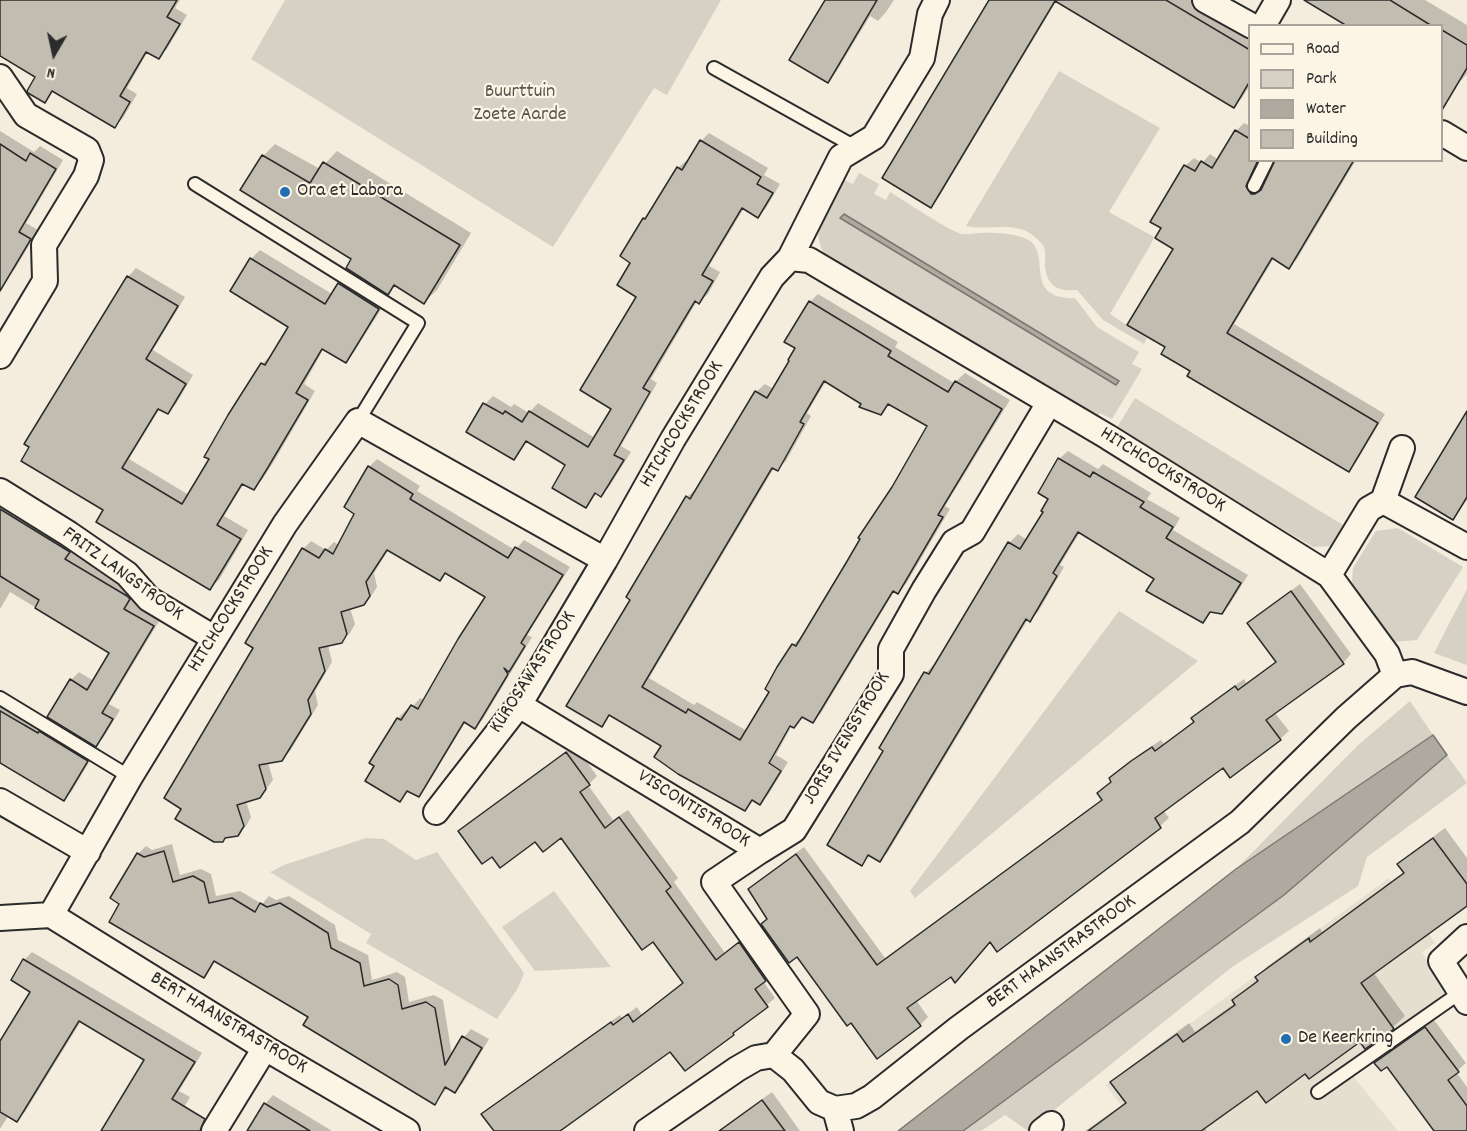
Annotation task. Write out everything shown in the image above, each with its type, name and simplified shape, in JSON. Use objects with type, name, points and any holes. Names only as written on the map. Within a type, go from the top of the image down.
[{"type":"street","points":[[790,258],[841,157],[874,137],[922,58],[930,14],[938,0]]},
{"type":"street","points":[[1205,0],[1248,24]]},
{"type":"street","points":[[1264,24],[1278,0]]},
{"type":"street","points":[[0,77],[26,115],[87,150],[91,160],[86,176],[44,245],[45,281],[0,356]]},
{"type":"street","points":[[1443,134],[1467,148]]},
{"type":"street","name":"HITCHCOCKSTROOK","points":[[605,560],[673,439],[772,278],[790,258],[809,260],[1108,437],[1329,575],[1387,654],[1395,675]]},
{"type":"street","name":"JORIS IVENSSTROOK","points":[[760,851],[794,830],[891,674],[891,649],[924,590],[954,542],[972,532],[1049,403]]},
{"type":"street","points":[[358,421],[605,560]]},
{"type":"street","name":"HITCHCOCKSTROOK","points":[[51,915],[130,777],[214,638],[285,524],[358,421]]},
{"type":"street","points":[[1329,575],[1370,509],[1383,501],[1402,448]]},
{"type":"street","name":"FRITZ LANGSTROOK","points":[[0,491],[127,574],[149,599],[214,638]]},
{"type":"street","points":[[1383,501],[1467,547]]},
{"type":"street","name":"KUROSAWASTROOK","points":[[436,812],[519,705],[605,560]]},
{"type":"street","points":[[1395,675],[1412,672],[1467,692]]},
{"type":"street","name":"BERT HAANSTRASTROOK","points":[[774,1055],[793,1070],[819,1102],[838,1120],[872,1097],[959,1028],[1240,822],[1347,718],[1395,675]]},
{"type":"street","name":"VISCONTISTROOK","points":[[519,705],[760,851],[714,882],[807,1014],[774,1055]]},
{"type":"street","points":[[0,801],[88,852]]},
{"type":"street","points":[[0,918],[51,915]]},
{"type":"street","name":"BERT HAANSTRASTROOK","points":[[51,915],[265,1048],[407,1131]]},
{"type":"street","points":[[1464,997],[1441,961],[1467,937]]},
{"type":"street","points":[[214,1131],[265,1048]]},
{"type":"street","points":[[647,1131],[737,1069],[756,1058],[774,1055]]},
{"type":"lane","points":[[714,68],[857,148]]},
{"type":"lane","points":[[1254,186],[1266,162]]},
{"type":"lane","points":[[195,184],[417,323],[358,421]]},
{"type":"lane","points":[[0,698],[130,777]]},
{"type":"lane","points":[[1318,1092],[1464,997]]},
{"type":"shaded area","name":"De Keerkring","points":[[1389,878],[1435,943],[1422,952],[1455,1003],[1352,1075],[1398,1131],[1140,1131],[1106,1085]]},
{"type":"green space","name":"Buurttuin Zoete Aarde","points":[[285,0],[721,0],[667,95],[654,88],[553,247],[251,59]]},
{"type":"green space","points":[[1059,71],[1160,128],[1109,212],[1154,237],[1110,314],[1147,338],[1144,344],[1103,320],[1077,290],[1059,289],[1051,283],[1046,273],[1044,247],[1035,237],[1011,227],[966,226]]},
{"type":"green space","points":[[859,173],[879,184],[874,194],[886,200],[890,192],[937,222],[962,234],[1006,234],[1030,241],[1039,257],[1043,285],[1049,292],[1075,298],[1097,327],[1139,352],[1132,364],[1142,369],[1112,419],[1100,413],[1097,418],[826,257],[819,236],[822,217],[844,180],[853,184]],"holes":[[[844,214],[1118,381],[1116,385],[840,218]]]},
{"type":"green space","points":[[1135,398],[1343,525],[1330,546],[1313,547],[1116,429]]},
{"type":"green space","points":[[1398,528],[1463,567],[1417,640],[1394,642],[1352,582],[1353,568],[1376,531]]},
{"type":"green space","points":[[1467,589],[1467,665],[1434,653]]},
{"type":"green space","points":[[1119,611],[1198,661],[915,898],[910,891]]},
{"type":"green space","points":[[1410,701],[1433,735],[1236,869],[1357,746]]},
{"type":"green space","points":[[1447,755],[1467,783],[1367,857],[1358,886],[1232,967],[1028,1131],[1005,1115],[981,1131],[963,1131],[1284,895]]},
{"type":"green space","points":[[366,838],[384,839],[416,860],[437,852],[524,973],[518,988],[497,1019],[366,943],[371,934],[270,872],[284,865]]},
{"type":"green space","points":[[554,891],[611,967],[535,971],[502,927]]},
{"type":"water","points":[[844,214],[1119,381],[1116,385],[840,218]]},
{"type":"water","points":[[1433,735],[1447,755],[1284,895],[963,1131],[898,1131],[1236,869]]},
{"type":"building","points":[[0,0],[177,0],[167,17],[180,24],[159,59],[146,52],[120,96],[130,102],[115,128],[52,91],[45,103],[28,93],[35,77],[0,56]]},
{"type":"building","points":[[825,0],[877,0],[828,83],[789,60]]},
{"type":"building","points":[[989,0],[1166,0],[1248,49],[1248,84],[1234,108],[1055,1],[931,208],[882,178]]},
{"type":"building","points":[[1304,0],[1390,0],[1429,24],[1344,24]]},
{"type":"building","points":[[1443,31],[1467,45],[1467,68],[1443,108]]},
{"type":"building","points":[[1235,130],[1248,138],[1248,162],[1257,162],[1246,186],[1251,194],[1261,190],[1274,162],[1353,162],[1289,269],[1272,258],[1227,333],[1378,423],[1349,472],[1187,376],[1190,371],[1161,354],[1165,347],[1127,325],[1173,249],[1155,238],[1161,228],[1150,222],[1184,165],[1195,171],[1201,161],[1212,168]]},
{"type":"building","points":[[700,140],[761,177],[757,184],[773,193],[758,218],[742,208],[702,275],[713,281],[699,304],[695,301],[643,388],[650,392],[614,455],[624,460],[601,497],[595,493],[586,508],[552,488],[565,465],[526,441],[514,460],[466,432],[483,403],[503,414],[505,411],[522,422],[529,411],[588,447],[611,409],[580,390],[636,297],[617,285],[630,263],[620,256],[677,167],[682,170]]},
{"type":"building","points":[[0,144],[26,161],[30,153],[56,169],[19,232],[31,239],[0,291]]},
{"type":"building","points":[[262,155],[310,183],[323,162],[460,245],[424,304],[394,285],[388,295],[346,268],[351,259],[240,190]]},
{"type":"building","points":[[250,258],[325,304],[338,283],[379,309],[346,363],[322,349],[296,393],[308,400],[267,469],[254,490],[242,484],[217,525],[241,539],[210,590],[96,522],[103,510],[21,461],[29,447],[24,444],[127,276],[178,306],[146,359],[186,384],[168,414],[158,409],[122,468],[182,504],[209,459],[204,457],[228,415],[261,363],[265,365],[288,327],[230,291]]},
{"type":"building","points":[[809,301],[891,351],[888,356],[948,392],[955,381],[1002,409],[938,515],[943,517],[898,594],[893,591],[813,723],[802,717],[794,728],[790,726],[769,763],[781,771],[760,805],[752,800],[745,811],[678,774],[654,757],[661,746],[621,722],[609,715],[602,727],[566,706],[630,600],[626,597],[686,496],[690,499],[755,391],[767,398],[795,348],[784,342]],"holes":[[[824,381],[861,404],[859,407],[881,415],[888,404],[927,426],[892,487],[858,538],[860,539],[796,646],[792,644],[777,667],[765,689],[769,692],[740,740],[688,709],[686,713],[642,687],[772,468],[778,471],[804,424],[800,422]]]},
{"type":"building","points":[[1467,411],[1467,497],[1453,520],[1415,497]]},
{"type":"building","points":[[1058,458],[1090,477],[1093,472],[1144,502],[1140,507],[1173,527],[1166,538],[1241,583],[1222,614],[1210,612],[1203,623],[1146,591],[1154,579],[1078,532],[1053,573],[1057,576],[1030,622],[1026,619],[880,862],[868,855],[862,866],[827,845],[883,751],[879,748],[924,672],[929,674],[1008,542],[1020,549],[1043,512],[1041,511],[1048,499],[1038,493]]},
{"type":"building","points":[[368,466],[413,494],[410,499],[508,558],[515,547],[563,575],[521,643],[525,646],[509,672],[504,668],[508,674],[475,729],[464,722],[419,797],[407,791],[400,802],[365,781],[374,766],[369,763],[397,718],[401,720],[411,705],[418,709],[485,597],[445,573],[440,581],[387,550],[366,582],[370,596],[364,605],[341,612],[347,634],[342,643],[319,648],[325,671],[308,700],[311,714],[282,761],[259,765],[266,789],[260,798],[237,805],[244,826],[238,836],[225,838],[223,842],[214,842],[175,819],[181,809],[164,798],[253,648],[245,643],[302,548],[319,558],[325,549],[333,554],[354,514],[344,507]]},
{"type":"building","points":[[0,509],[70,552],[65,559],[127,596],[130,599],[124,609],[154,626],[102,713],[113,719],[96,747],[47,717],[70,679],[87,690],[109,653],[35,608],[39,600],[0,576]]},
{"type":"building","points":[[1291,591],[1344,664],[1266,720],[1281,740],[1230,778],[1223,768],[1155,818],[1161,828],[997,952],[990,942],[955,983],[951,977],[907,1008],[921,1026],[877,1059],[851,1023],[847,1026],[797,957],[789,963],[761,924],[767,919],[748,889],[796,854],[877,965],[1102,800],[1097,793],[1111,782],[1109,778],[1131,761],[1152,747],[1155,751],[1194,722],[1191,718],[1235,686],[1238,690],[1276,662],[1247,623]]},
{"type":"building","points":[[0,711],[38,733],[39,731],[88,761],[64,801],[0,763]]},
{"type":"building","points":[[566,752],[590,785],[580,792],[605,828],[619,817],[671,887],[666,891],[716,960],[739,942],[766,981],[755,989],[768,1007],[685,1071],[670,1052],[560,1131],[494,1131],[481,1114],[611,1022],[613,1025],[628,1014],[633,1022],[683,983],[653,942],[642,950],[561,838],[543,852],[535,842],[500,868],[492,857],[482,864],[458,831]]},
{"type":"building","name":"De Keerkring","points":[[1433,838],[1467,884],[1467,906],[1361,983],[1394,1029],[1365,1049],[1360,1042],[1309,1079],[1305,1074],[1266,1103],[1257,1091],[1201,1131],[1088,1131],[1126,1103],[1110,1082],[1177,1034],[1183,1042],[1235,1005],[1232,1000],[1258,981],[1255,977],[1309,938],[1310,942],[1404,873],[1397,864]]},
{"type":"building","points":[[164,851],[173,882],[193,876],[204,882],[209,903],[232,898],[255,912],[260,903],[267,907],[280,903],[328,933],[331,948],[360,963],[364,986],[389,979],[398,985],[402,1009],[426,1002],[435,1008],[445,1065],[462,1036],[482,1048],[455,1093],[445,1087],[435,1105],[303,1025],[308,1017],[214,961],[204,978],[109,922],[119,904],[110,898],[137,853],[144,857]]},
{"type":"building","points":[[23,959],[195,1062],[172,1099],[205,1119],[200,1131],[101,1131],[144,1060],[79,1021],[17,1122],[0,1112],[0,1041],[30,992],[11,980]]},
{"type":"building","points":[[1425,1027],[1459,1072],[1448,1080],[1467,1106],[1467,1131],[1434,1131],[1387,1067],[1381,1071],[1374,1063]]},
{"type":"building","points":[[762,1100],[785,1131],[719,1131]]},
{"type":"building","points":[[264,1103],[310,1131],[247,1131]]},
{"type":"place","name":"Ora et Labora","points":[[285,192]]},
{"type":"place","name":"De Keerkring","points":[[1286,1039]]}]
